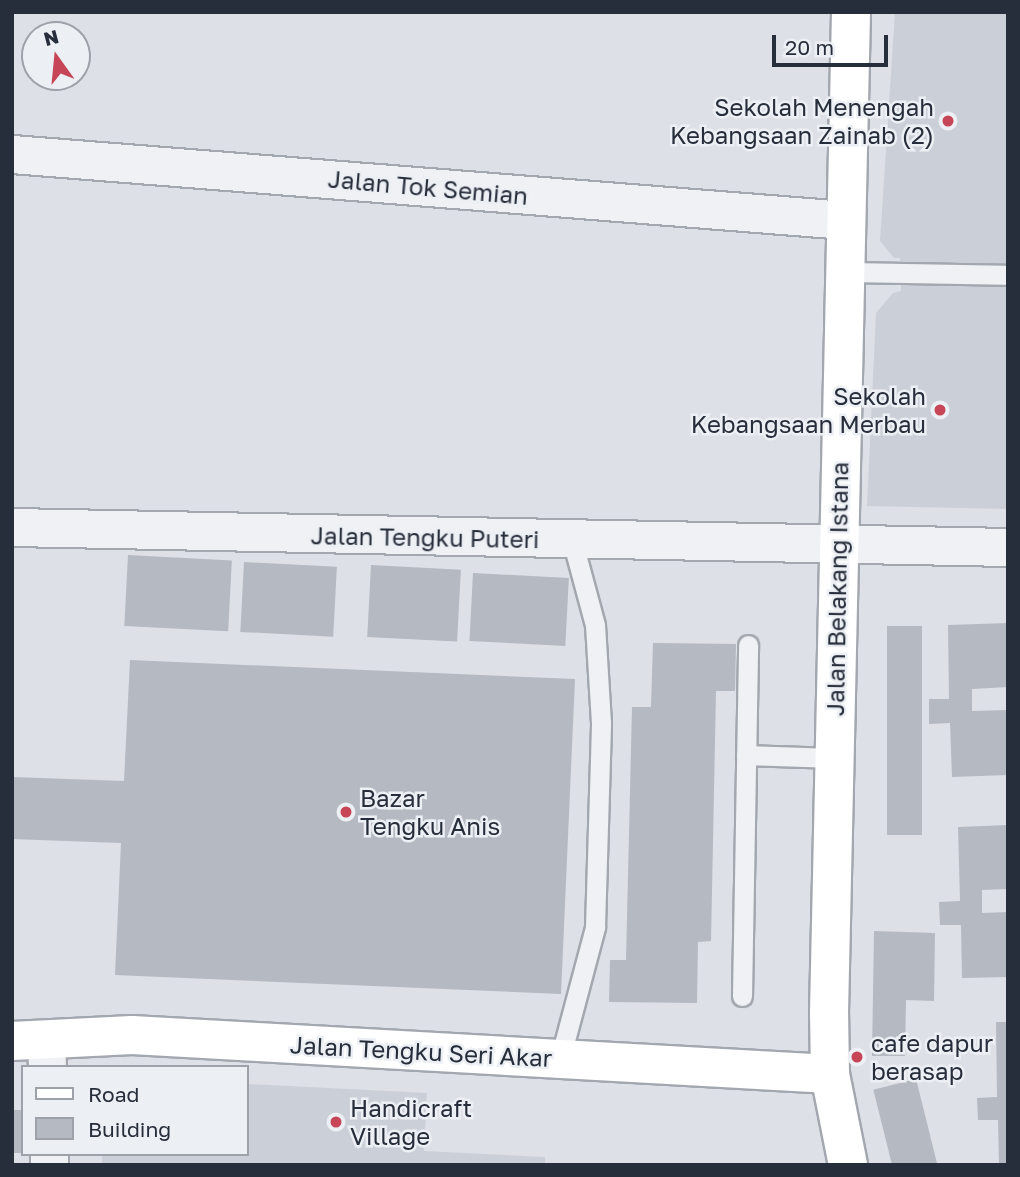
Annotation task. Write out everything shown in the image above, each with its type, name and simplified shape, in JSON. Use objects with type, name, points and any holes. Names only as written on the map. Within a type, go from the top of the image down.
[{"type":"street","name":"Jalan Belakang Istana","points":[[848,1165],[830,1074],[837,545],[851,12]]},
{"type":"street","name":"Jalan Tok Semian","points":[[12,154],[845,220]]},
{"type":"street","name":"Jalan Tengku Puteri","points":[[12,527],[1008,547]]},
{"type":"street","name":"Jalan Tengku Seri Akar","points":[[35,1049],[132,1035],[830,1074]]},
{"type":"lane","points":[[844,272],[1008,275]]},
{"type":"lane","points":[[560,1059],[594,927],[601,723],[595,625],[572,540]]},
{"type":"lane","points":[[742,996],[748,645]]},
{"type":"lane","points":[[746,755],[833,758]]},
{"type":"shaded area","points":[[895,12],[1008,12],[1008,509],[867,506],[876,313],[893,293],[901,291],[900,258],[894,258],[880,241]]},
{"type":"shaded area","name":"Handicraft Village","points":[[248,1084],[427,1093],[424,1151],[545,1157],[545,1165],[102,1165],[102,1156],[248,1156]]},
{"type":"building","points":[[128,555],[232,560],[228,631],[124,626]]},
{"type":"building","points":[[244,562],[337,567],[333,637],[240,632]]},
{"type":"building","points":[[371,565],[461,570],[457,642],[367,637]]},
{"type":"building","points":[[473,573],[569,578],[565,646],[469,641]]},
{"type":"building","points":[[1008,623],[1008,687],[972,689],[972,711],[1008,710],[1008,775],[952,777],[950,723],[929,724],[929,699],[949,699],[948,625]]},
{"type":"building","points":[[887,626],[922,626],[922,835],[887,835]]},
{"type":"building","points":[[653,643],[736,644],[735,691],[716,691],[711,941],[698,942],[697,1003],[609,1002],[610,960],[626,960],[632,707],[651,707]]},
{"type":"building","name":"Bazar Tengku Anis","points":[[130,660],[575,679],[561,994],[115,975],[121,843],[12,839],[12,777],[124,781]]},
{"type":"building","points":[[1008,825],[1008,889],[982,890],[982,913],[1008,912],[1008,977],[962,978],[961,925],[940,925],[939,902],[960,901],[958,827]]},
{"type":"building","points":[[874,931],[935,933],[934,1001],[906,1000],[905,1056],[872,1056]]},
{"type":"building","points":[[996,1022],[1008,1022],[1008,1165],[999,1165],[998,1120],[978,1120],[977,1098],[997,1097]]},
{"type":"building","points":[[916,1079],[937,1165],[892,1165],[873,1090]]},
{"type":"building","points":[[12,1110],[21,1110],[21,1153],[12,1153]]},
{"type":"place","name":"Sekolah Menengah Kebangsaan Zainab (2)","points":[[948,121]]},
{"type":"place","name":"Sekolah Kebangsaan Merbau","points":[[940,410]]},
{"type":"place","name":"Bazar Tengku Anis","points":[[346,812]]},
{"type":"place","name":"cafe dapur berasap","points":[[857,1057]]},
{"type":"place","name":"Handicraft Village","points":[[336,1122]]}]
